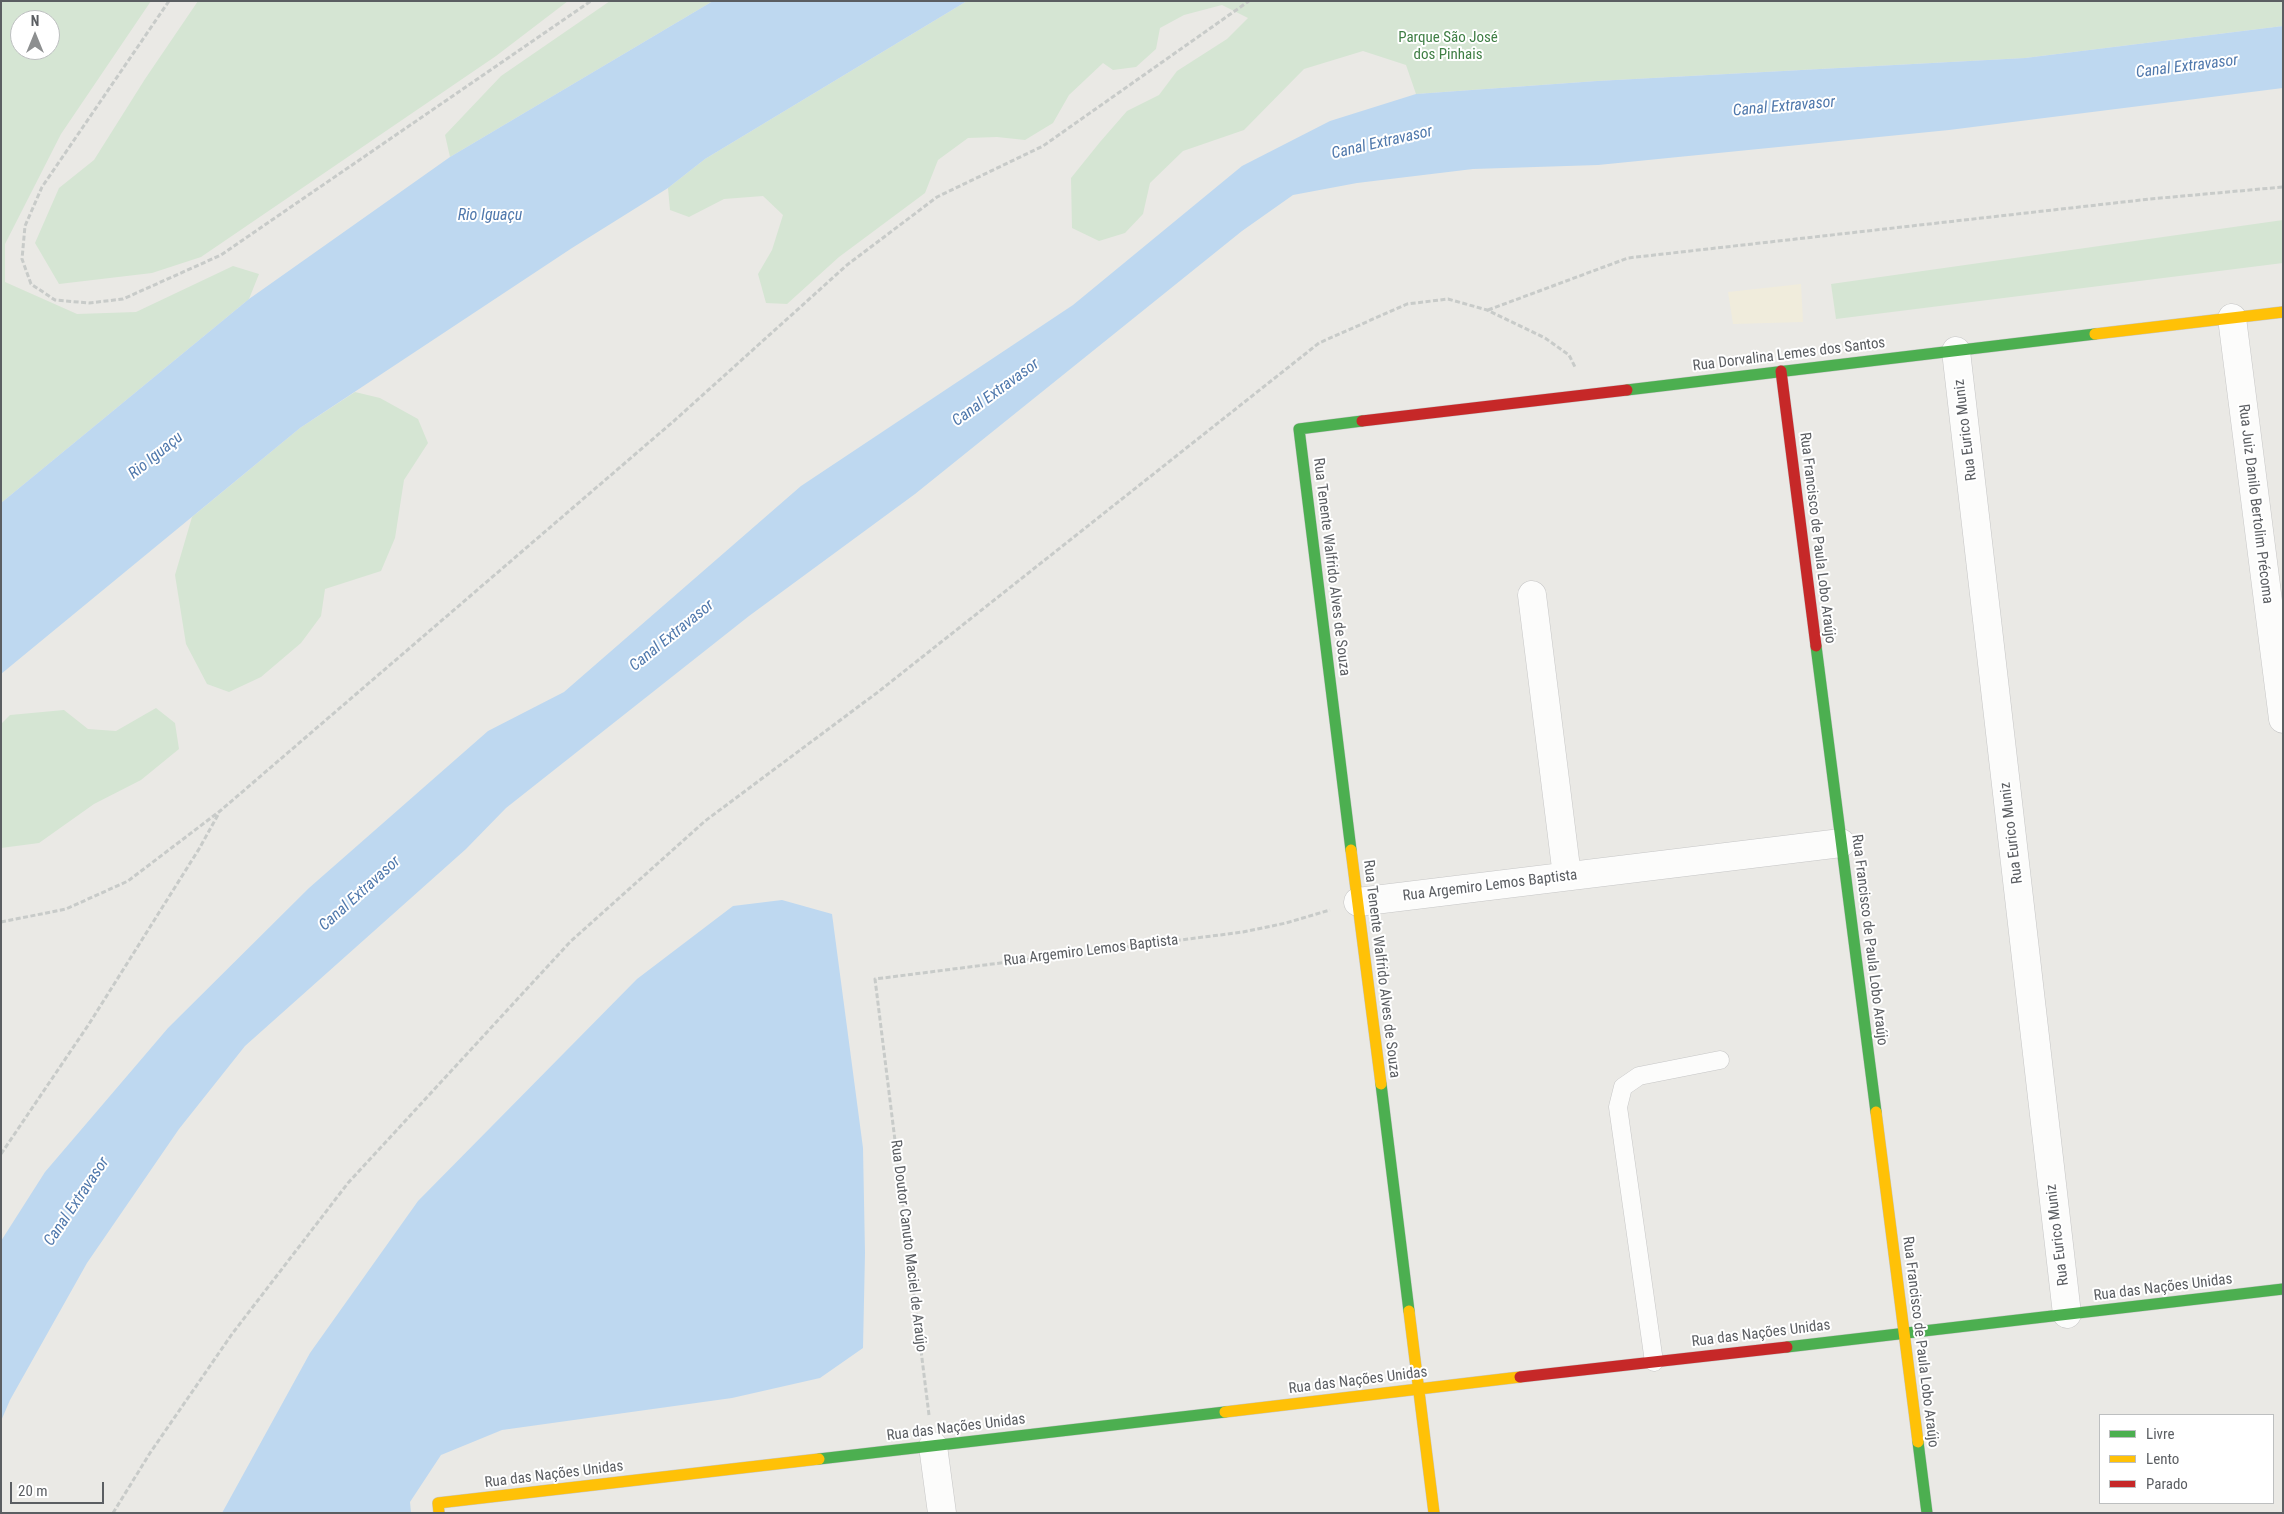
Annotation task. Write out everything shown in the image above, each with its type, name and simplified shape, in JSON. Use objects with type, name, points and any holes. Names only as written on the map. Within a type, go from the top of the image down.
[{"type":"street","name":"Rua Dorvalina Lemes dos Santos","points":[[1299,429],[2283,312]]},
{"type":"street","name":"Rua Juiz Danilo Bertolim Précoma","points":[[2232,318],[2283,719]]},
{"type":"street","name":"Rua Eurico Muniz","points":[[1956,351],[2067,1314]]},
{"type":"street","name":"Rua Francisco de Paula Lobo Araújo","points":[[1781,372],[1927,1513]]},
{"type":"street","name":"Rua Tenente Walfrido Alves de Souza","points":[[1299,429],[1434,1513]]},
{"type":"street","points":[[1532,594],[1567,876]]},
{"type":"street","name":"Rua Argemiro Lemos Baptista","points":[[1358,902],[1841,843]]},
{"type":"street","name":"Rua das Nações Unidas","points":[[438,1508],[933,1446],[2283,1289]]},
{"type":"street","points":[[933,1446],[942,1513]]},
{"type":"lane","points":[[1654,1362],[1618,1107],[1623,1087],[1639,1076],[1720,1060]]},
{"type":"path","points":[[170,1],[42,187],[25,226],[22,259],[32,284],[55,300],[89,303],[123,299],[221,255],[591,1]]},
{"type":"path","points":[[1,922],[66,909],[128,880],[220,811],[675,420],[847,265],[938,197],[1043,146],[1249,1]]},
{"type":"path","points":[[1487,310],[1628,258],[2150,199],[2283,187]]},
{"type":"path","points":[[113,1513],[150,1452],[232,1334],[348,1182],[570,942],[705,821],[878,692],[1319,343],[1391,310],[1426,300],[1448,299],[1487,310],[1545,338],[1569,356],[1588,394]]},
{"type":"path","points":[[1,1154],[89,1024],[220,811]]},
{"type":"path","name":"Rua Argemiro Lemos Baptista","points":[[875,979],[1243,932],[1286,923],[1358,902]]},
{"type":"path","name":"Rua Doutor Canuto Maciel de Araújo","points":[[875,979],[933,1446]]},
{"type":"green space","points":[[1,1],[151,1],[61,134],[5,244],[5,282],[77,314],[136,312],[233,266],[259,274],[249,299],[1,503]]},
{"type":"green space","points":[[198,1],[568,1],[496,56],[201,257],[152,273],[59,284],[35,243],[59,188],[94,160],[145,79]]},
{"type":"green space","points":[[610,1],[713,1],[450,157],[445,135],[501,76]]},
{"type":"green space","name":"Parque São José dos Pinhais","points":[[967,1],[2283,1],[2283,26],[2025,58],[1597,81],[1416,94],[1406,65],[1363,51],[1304,69],[1244,130],[1183,151],[1150,183],[1143,214],[1125,233],[1099,241],[1072,228],[1071,178],[1100,142],[1127,111],[1159,95],[1177,71],[1227,39],[1248,18],[1222,5],[1184,15],[1160,28],[1156,49],[1136,67],[1113,70],[1103,63],[1069,95],[1053,123],[1025,140],[997,137],[968,138],[938,160],[925,193],[839,257],[787,304],[766,303],[758,274],[772,250],[783,215],[763,196],[724,199],[689,217],[670,210],[668,188],[705,159]]},
{"type":"green space","points":[[2283,220],[2283,263],[1836,319],[1831,284]]},
{"type":"green space","points":[[355,392],[380,398],[418,419],[428,443],[404,480],[395,538],[381,571],[325,589],[321,616],[301,643],[261,677],[229,692],[207,684],[186,644],[175,575],[192,517],[300,428]]},
{"type":"green space","points":[[156,708],[175,723],[179,749],[141,780],[94,804],[39,843],[1,848],[1,724],[10,715],[64,710],[88,729],[116,731]]},
{"type":"sand","points":[[1801,284],[1803,322],[1733,324],[1728,292]]},
{"type":"water","name":"Rio Iguaçu","points":[[713,1],[967,1],[705,159],[668,188],[572,248],[300,428],[1,674],[1,503],[249,299],[450,157]]},
{"type":"water","name":"Canal Extravasor","points":[[2283,26],[2283,88],[1949,130],[1598,165],[1473,169],[1357,183],[1293,195],[1242,231],[915,494],[749,616],[506,808],[466,849],[245,1046],[179,1129],[87,1263],[10,1400],[1,1421],[1,1241],[45,1172],[168,1028],[309,888],[488,731],[564,692],[801,486],[1073,305],[1242,166],[1330,121],[1416,94],[1597,81],[2025,58]]},
{"type":"water","points":[[782,900],[832,914],[863,1148],[865,1253],[863,1348],[820,1378],[732,1398],[502,1430],[441,1455],[410,1502],[411,1513],[222,1513],[310,1353],[418,1201],[637,979],[733,906]]},
{"type":"traffic: fast","points":[[1627,390],[2095,334]]},
{"type":"traffic: fast","points":[[1351,850],[1299,429],[1362,421]]},
{"type":"traffic: fast","points":[[1816,646],[1876,1112]]},
{"type":"traffic: fast","points":[[1381,1084],[1409,1311]]},
{"type":"traffic: fast","points":[[1787,1347],[2283,1289]]},
{"type":"traffic: fast","points":[[819,1459],[1225,1412]]},
{"type":"traffic: fast","points":[[1918,1442],[1927,1513]]},
{"type":"traffic: slow","points":[[2095,334],[2283,312]]},
{"type":"traffic: slow","points":[[1351,850],[1381,1084]]},
{"type":"traffic: slow","points":[[1876,1112],[1918,1442]]},
{"type":"traffic: slow","points":[[1409,1311],[1434,1513]]},
{"type":"traffic: slow","points":[[1225,1412],[1520,1377]]},
{"type":"traffic: slow","points":[[439,1513],[438,1503],[819,1459]]},
{"type":"traffic: jam","points":[[1781,371],[1816,646]]},
{"type":"traffic: jam","points":[[1362,421],[1627,390]]},
{"type":"traffic: jam","points":[[1520,1377],[1787,1347]]}]
